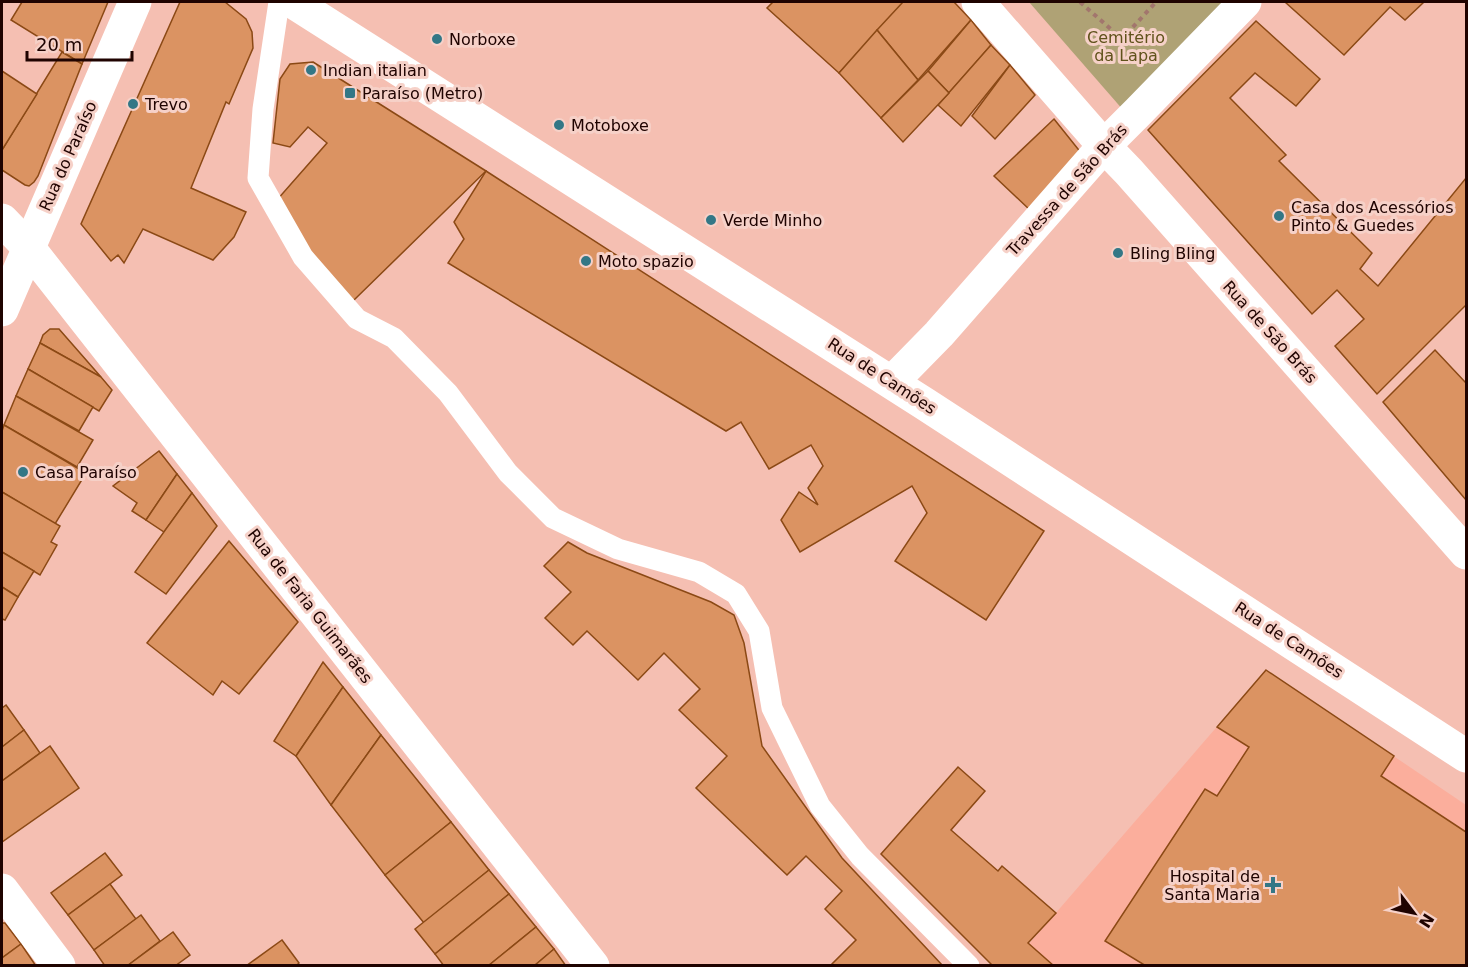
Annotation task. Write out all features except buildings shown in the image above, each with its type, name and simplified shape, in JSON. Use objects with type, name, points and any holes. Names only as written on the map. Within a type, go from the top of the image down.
[{"type":"main road","name":"Rua do Paraíso","points":[[2,310],[135,2]]},
{"type":"main road","name":"Rua de Camões","points":[[293,2],[892,382],[1467,756]]},
{"type":"main road","name":"Rua de São Brás","points":[[978,2],[1467,553]]},
{"type":"main road","name":"Travessa de São Brás","points":[[892,382],[946,325],[1104,146],[1245,2]]},
{"type":"main road","name":"Rua de Faria Guimarães","points":[[2,220],[28,247],[593,966]]},
{"type":"main road","points":[[2,890],[59,966]]},
{"type":"lane","points":[[279,2],[263,109],[258,178],[303,257],[357,319],[394,338],[448,393],[508,473],[552,518],[618,549],[699,572],[736,594],[759,631],[771,708],[820,806],[860,856],[969,966]]},
{"type":"path","points":[[1080,2],[1122,39],[1156,2]]},
{"type":"path","points":[[1148,2],[1152,6]]},
{"type":"shaded area","name":"Hospital de Santa Maria","points":[[1266,670],[1466,805],[1466,965],[1010,966]]},
{"type":"green space","name":"Cemitério da Lapa","points":[[1029,2],[1227,2],[1124,111]]},
{"type":"place","name":"Norboxe","points":[[437,39]]},
{"type":"place","name":"Indian italian","points":[[311,70]]},
{"type":"place","name":"Paraíso (Metro)","points":[[350,93]]},
{"type":"place","name":"Trevo","points":[[133,104]]},
{"type":"place","name":"Motoboxe","points":[[559,125]]},
{"type":"place","name":"Casa dos Acessórios Pinto & Guedes","points":[[1279,216]]},
{"type":"place","name":"Verde Minho","points":[[711,220]]},
{"type":"place","name":"Bling Bling","points":[[1118,253]]},
{"type":"place","name":"Moto spazio","points":[[586,261]]},
{"type":"place","name":"Casa Paraíso","points":[[23,472]]},
{"type":"place","name":"Hospital de Santa Maria","points":[[1273,885]]}]
